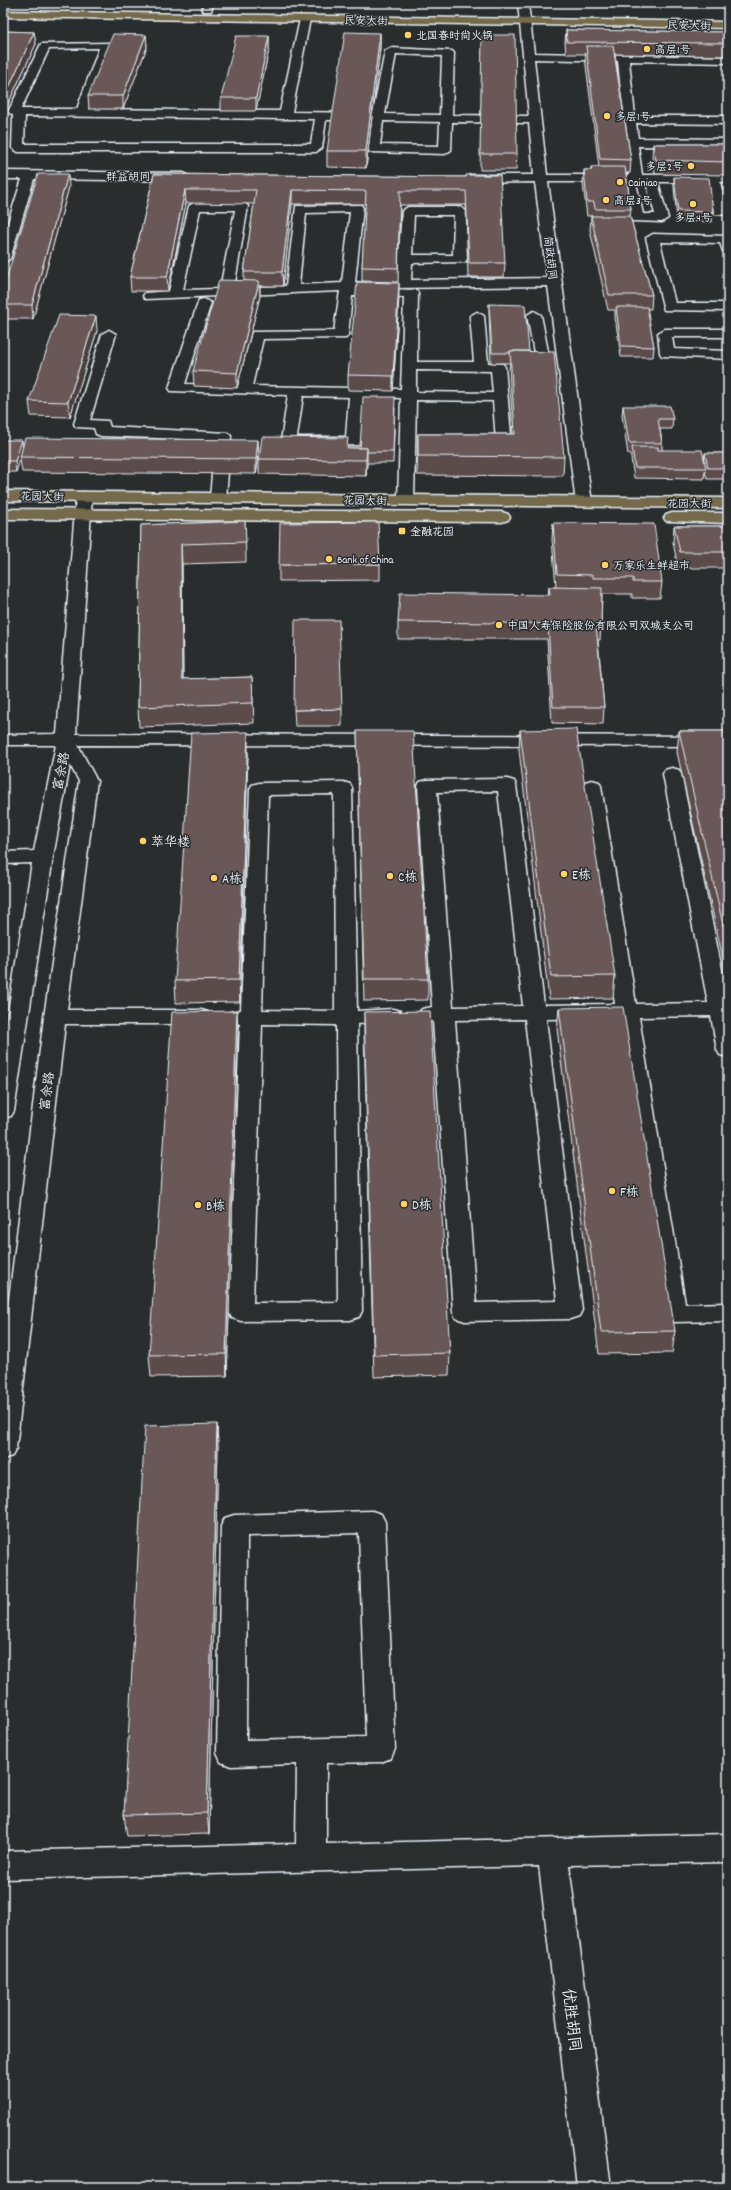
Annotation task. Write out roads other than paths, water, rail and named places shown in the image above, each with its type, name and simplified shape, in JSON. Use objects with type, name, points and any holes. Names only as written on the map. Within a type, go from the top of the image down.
[{"type":"main road","name":"民安大街","points":[[3,6],[208,6],[728,16]]},
{"type":"main road","name":"民安大街","points":[[3,14],[305,19],[524,13],[728,25]]},
{"type":"main road","name":"花园大街","points":[[3,496],[584,503],[728,503]]},
{"type":"main road","name":"花园大街","points":[[3,514],[521,517]]},
{"type":"main road","points":[[576,517],[592,518]]},
{"type":"main road","name":"花园大街","points":[[656,518],[728,518]]},
{"type":"street","name":"简政胡同","points":[[524,13],[541,179],[584,503]]},
{"type":"street","points":[[285,115],[305,19]]},
{"type":"street","points":[[81,113],[106,45],[45,46],[14,112],[535,120]]},
{"type":"street","points":[[391,51],[448,52],[445,150],[374,149],[378,117],[391,51]]},
{"type":"street","points":[[529,56],[726,60],[728,75]]},
{"type":"street","points":[[623,58],[630,119],[633,179],[637,218],[662,218],[650,179]]},
{"type":"street","points":[[19,112],[18,148],[316,148],[321,116]]},
{"type":"street","points":[[630,119],[728,120]]},
{"type":"street","points":[[632,142],[728,143]]},
{"type":"street","name":"群益胡同","points":[[3,176],[194,177]]},
{"type":"street","points":[[3,259],[29,176]]},
{"type":"street","points":[[713,178],[720,211],[728,211]]},
{"type":"street","points":[[455,179],[728,178]]},
{"type":"street","points":[[10,189],[25,189]]},
{"type":"street","points":[[404,284],[408,211],[454,205],[460,211],[460,259],[406,259]]},
{"type":"street","points":[[175,294],[195,206],[242,206],[226,292]]},
{"type":"street","points":[[292,289],[300,209],[357,208],[348,286]]},
{"type":"street","points":[[728,245],[725,239],[653,238],[669,307],[728,307]]},
{"type":"street","points":[[150,296],[404,284],[554,282]]},
{"type":"street","points":[[244,390],[257,335],[341,335],[346,292],[411,293],[408,395],[415,446],[406,501]]},
{"type":"street","points":[[204,303],[176,388],[500,398]]},
{"type":"street","points":[[477,316],[480,366]]},
{"type":"street","points":[[409,366],[544,367],[534,316]]},
{"type":"street","points":[[728,333],[665,332],[667,353],[728,355]]},
{"type":"street","points":[[109,334],[81,424],[103,424],[101,431],[223,436],[218,498]]},
{"type":"street","points":[[474,447],[504,447],[498,366]]},
{"type":"street","points":[[296,391],[289,441],[353,442],[357,393]]},
{"type":"street","name":"富余路","points":[[3,1111],[8,1043],[66,739],[84,497]]},
{"type":"street","name":"富余路","points":[[3,1448],[55,1017],[88,781],[66,739]]},
{"type":"street","points":[[3,740],[728,741]]},
{"type":"street","points":[[672,774],[724,1009],[728,1050]]},
{"type":"street","points":[[508,785],[570,1310],[465,1312],[443,1013],[427,786],[508,785]]},
{"type":"street","points":[[592,786],[674,1313],[728,1312]]},
{"type":"street","points":[[344,788],[350,1311],[241,1312],[252,1017],[259,789],[344,788]]},
{"type":"street","points":[[3,858],[43,857]]},
{"type":"street","points":[[55,1017],[346,1018],[443,1013],[535,1013],[724,1009]]},
{"type":"street","points":[[372,1522],[381,1749],[312,1751],[231,1753],[234,1526],[372,1522]]},
{"type":"street","points":[[311,1858],[312,1751]]},
{"type":"street","points":[[3,1865],[728,1848]]},
{"type":"street","name":"优胜胡同","points":[[552,1852],[594,2187]]},
{"type":"place","name":"北国春时尚火锅","points":[[408,35]]},
{"type":"place","name":"高层1号","points":[[647,49]]},
{"type":"place","name":"多层1号","points":[[607,116]]},
{"type":"place","name":"多层2号","points":[[691,166]]},
{"type":"place","name":"Cainiao","points":[[620,182]]},
{"type":"place","name":"高层3号","points":[[606,200]]},
{"type":"place","name":"多层4号","points":[[693,204]]},
{"type":"place","name":"金融花园","points":[[402,531]]},
{"type":"place","name":"Bank of China","points":[[329,559]]},
{"type":"place","name":"万家乐生鲜超市","points":[[605,565]]},
{"type":"place","name":"中国人寿保险股份有限公司双城支公司","points":[[499,625]]},
{"type":"place","name":"萃华楼","points":[[143,841]]},
{"type":"place","name":"E栋","points":[[564,874]]},
{"type":"place","name":"C栋","points":[[390,876]]},
{"type":"place","name":"A栋","points":[[214,878]]},
{"type":"place","name":"F栋","points":[[612,1191]]},
{"type":"place","name":"D栋","points":[[404,1204]]},
{"type":"place","name":"B栋","points":[[198,1205]]}]
